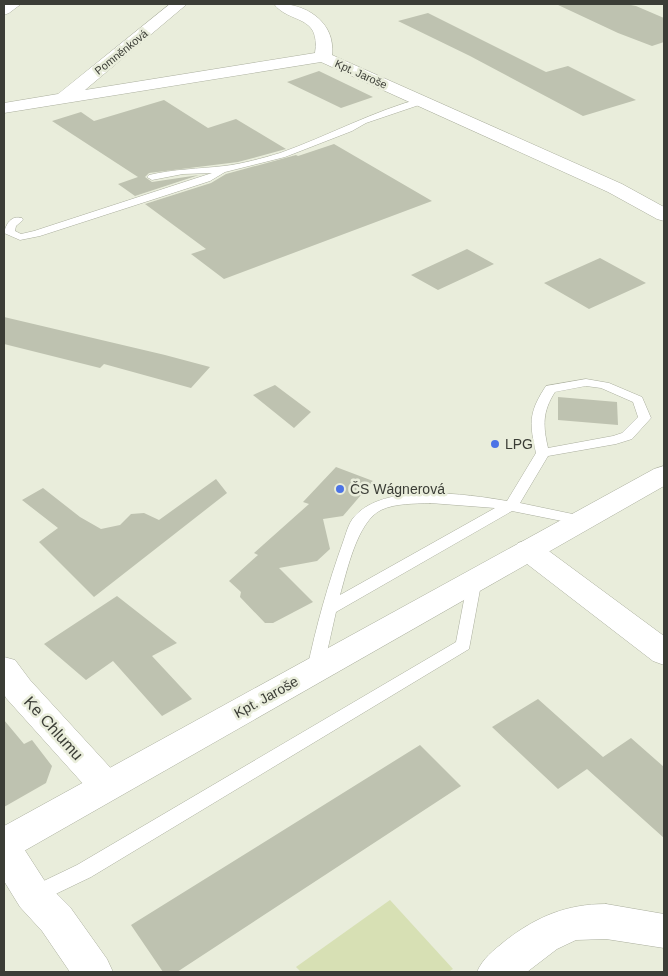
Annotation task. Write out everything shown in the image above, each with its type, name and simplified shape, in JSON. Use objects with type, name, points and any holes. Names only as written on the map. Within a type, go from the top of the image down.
[{"type":"street","points":[[4,10],[14,4]]},
{"type":"street","name":"Pomněnková","points":[[62,99],[179,4]]},
{"type":"street","points":[[282,4],[317,23],[323,34],[324,57]]},
{"type":"street","name":"Kpt. Jaroše","points":[[4,108],[324,57],[615,188],[664,215]]},
{"type":"street","name":"Kpt. Jaroše","points":[[4,844],[664,475]]},
{"type":"street","points":[[528,550],[592,596],[664,654]]},
{"type":"street","name":"Ke Chlumu","points":[[4,669],[18,689],[106,786]]},
{"type":"street","points":[[4,850],[33,895],[56,919],[93,972]]},
{"type":"street","points":[[497,972],[551,931],[583,922],[623,922],[664,930]]},
{"type":"lane","points":[[18,220],[11,225],[10,233],[20,236],[36,234],[207,179],[225,170],[282,155],[349,129],[363,121],[422,101]]},
{"type":"lane","points":[[152,177],[183,171],[225,170]]},
{"type":"lane","points":[[330,608],[512,505],[543,453],[536,422],[538,407],[550,390],[586,381],[608,386],[638,400],[645,418],[627,436],[616,440],[543,453]]},
{"type":"lane","points":[[315,670],[343,563],[358,521],[372,507],[417,498],[512,505],[582,520]]},
{"type":"lane","points":[[33,895],[84,871],[462,645],[475,580]]},
{"type":"green space","points":[[390,900],[453,969],[448,972],[301,972],[296,967]]},
{"type":"building","points":[[556,4],[626,4],[636,6],[664,18],[664,42],[652,46],[618,33]]},
{"type":"building","points":[[428,13],[546,72],[568,66],[636,100],[583,116],[470,56],[398,21]]},
{"type":"building","points":[[319,71],[373,97],[341,108],[287,82]]},
{"type":"building","points":[[164,100],[208,128],[236,119],[286,149],[238,162],[149,173],[145,177],[152,182],[199,175],[135,196],[118,184],[138,177],[52,121],[81,112],[94,121]]},
{"type":"building","points":[[334,144],[432,201],[224,279],[191,254],[206,249],[145,204],[211,183],[226,174],[298,156]]},
{"type":"building","points":[[467,249],[494,264],[438,290],[411,275]]},
{"type":"building","points":[[600,258],[646,283],[589,309],[544,283]]},
{"type":"building","points":[[4,317],[210,367],[191,388],[104,364],[100,368],[4,344]]},
{"type":"building","points":[[275,385],[311,412],[294,428],[253,395]]},
{"type":"building","points":[[558,397],[617,402],[618,425],[558,420]]},
{"type":"building","points":[[336,467],[373,481],[343,516],[323,519],[330,549],[317,561],[279,568],[313,602],[273,623],[265,623],[240,597],[241,592],[229,581],[258,555],[254,553],[309,504],[303,502]]},
{"type":"building","points":[[216,479],[227,493],[94,597],[39,542],[58,528],[22,500],[43,488],[80,517],[101,529],[120,525],[131,514],[144,513],[159,520]]},
{"type":"building","points":[[117,596],[177,643],[152,656],[192,699],[162,716],[113,661],[86,680],[44,644]]},
{"type":"building","points":[[538,699],[603,757],[631,738],[664,767],[664,838],[587,769],[558,789],[492,727]]},
{"type":"building","points":[[4,720],[24,744],[32,740],[52,766],[46,783],[4,807]]},
{"type":"building","points":[[420,745],[461,786],[177,972],[163,972],[131,925]]},
{"type":"place","name":"LPG","points":[[495,444]]},
{"type":"place","name":"ČS Wágnerová","points":[[340,489]]}]
